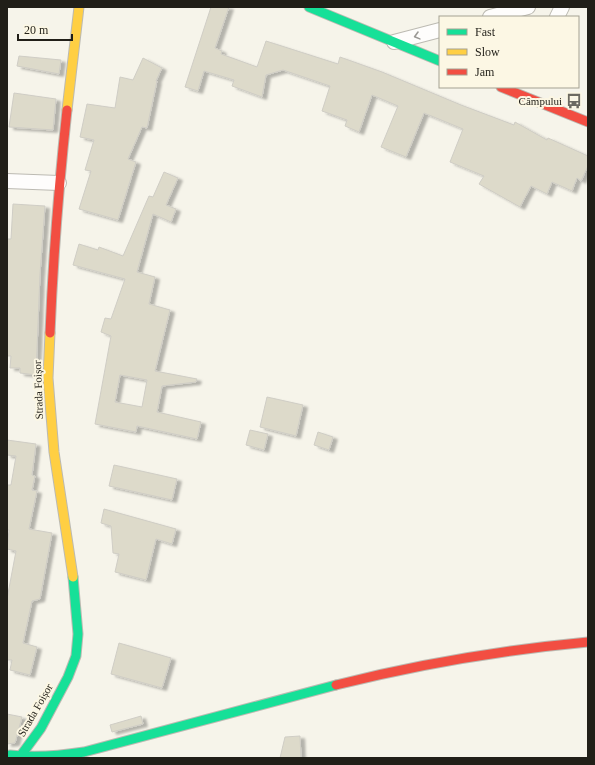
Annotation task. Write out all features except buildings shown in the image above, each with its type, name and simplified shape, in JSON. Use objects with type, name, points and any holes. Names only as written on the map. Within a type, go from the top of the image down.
[{"type":"street","name":"Strada Foișor","points":[[20,757],[41,728],[68,677],[76,656],[78,634],[75,593],[54,452],[48,378],[52,275],[59,183],[79,7]]},
{"type":"street","points":[[309,7],[439,61]]},
{"type":"street","points":[[494,16],[528,7]]},
{"type":"street","points":[[558,16],[562,7]]},
{"type":"street","points":[[394,42],[439,30]]},
{"type":"street","points":[[506,88],[523,91],[588,122]]},
{"type":"street","points":[[7,181],[59,183]]},
{"type":"street","points":[[7,755],[20,757],[56,757],[77,754],[304,693],[382,674],[434,663],[506,651],[588,642]]},
{"type":"traffic: fast","points":[[309,7],[439,61]]},
{"type":"traffic: fast","points":[[19,758],[41,728],[68,677],[76,656],[78,634],[73,577]]},
{"type":"traffic: fast","points":[[10,755],[47,756],[84,752],[336,685]]},
{"type":"traffic: slow","points":[[67,110],[79,7]]},
{"type":"traffic: slow","points":[[50,333],[48,378],[54,452],[73,577]]},
{"type":"traffic: jam","points":[[503,88],[588,122]]},
{"type":"traffic: jam","points":[[50,333],[61,166],[67,110]]},
{"type":"traffic: jam","points":[[336,685],[430,664],[524,649],[588,642]]},
{"type":"place","name":"Câmpului","points":[[574,101]]}]
